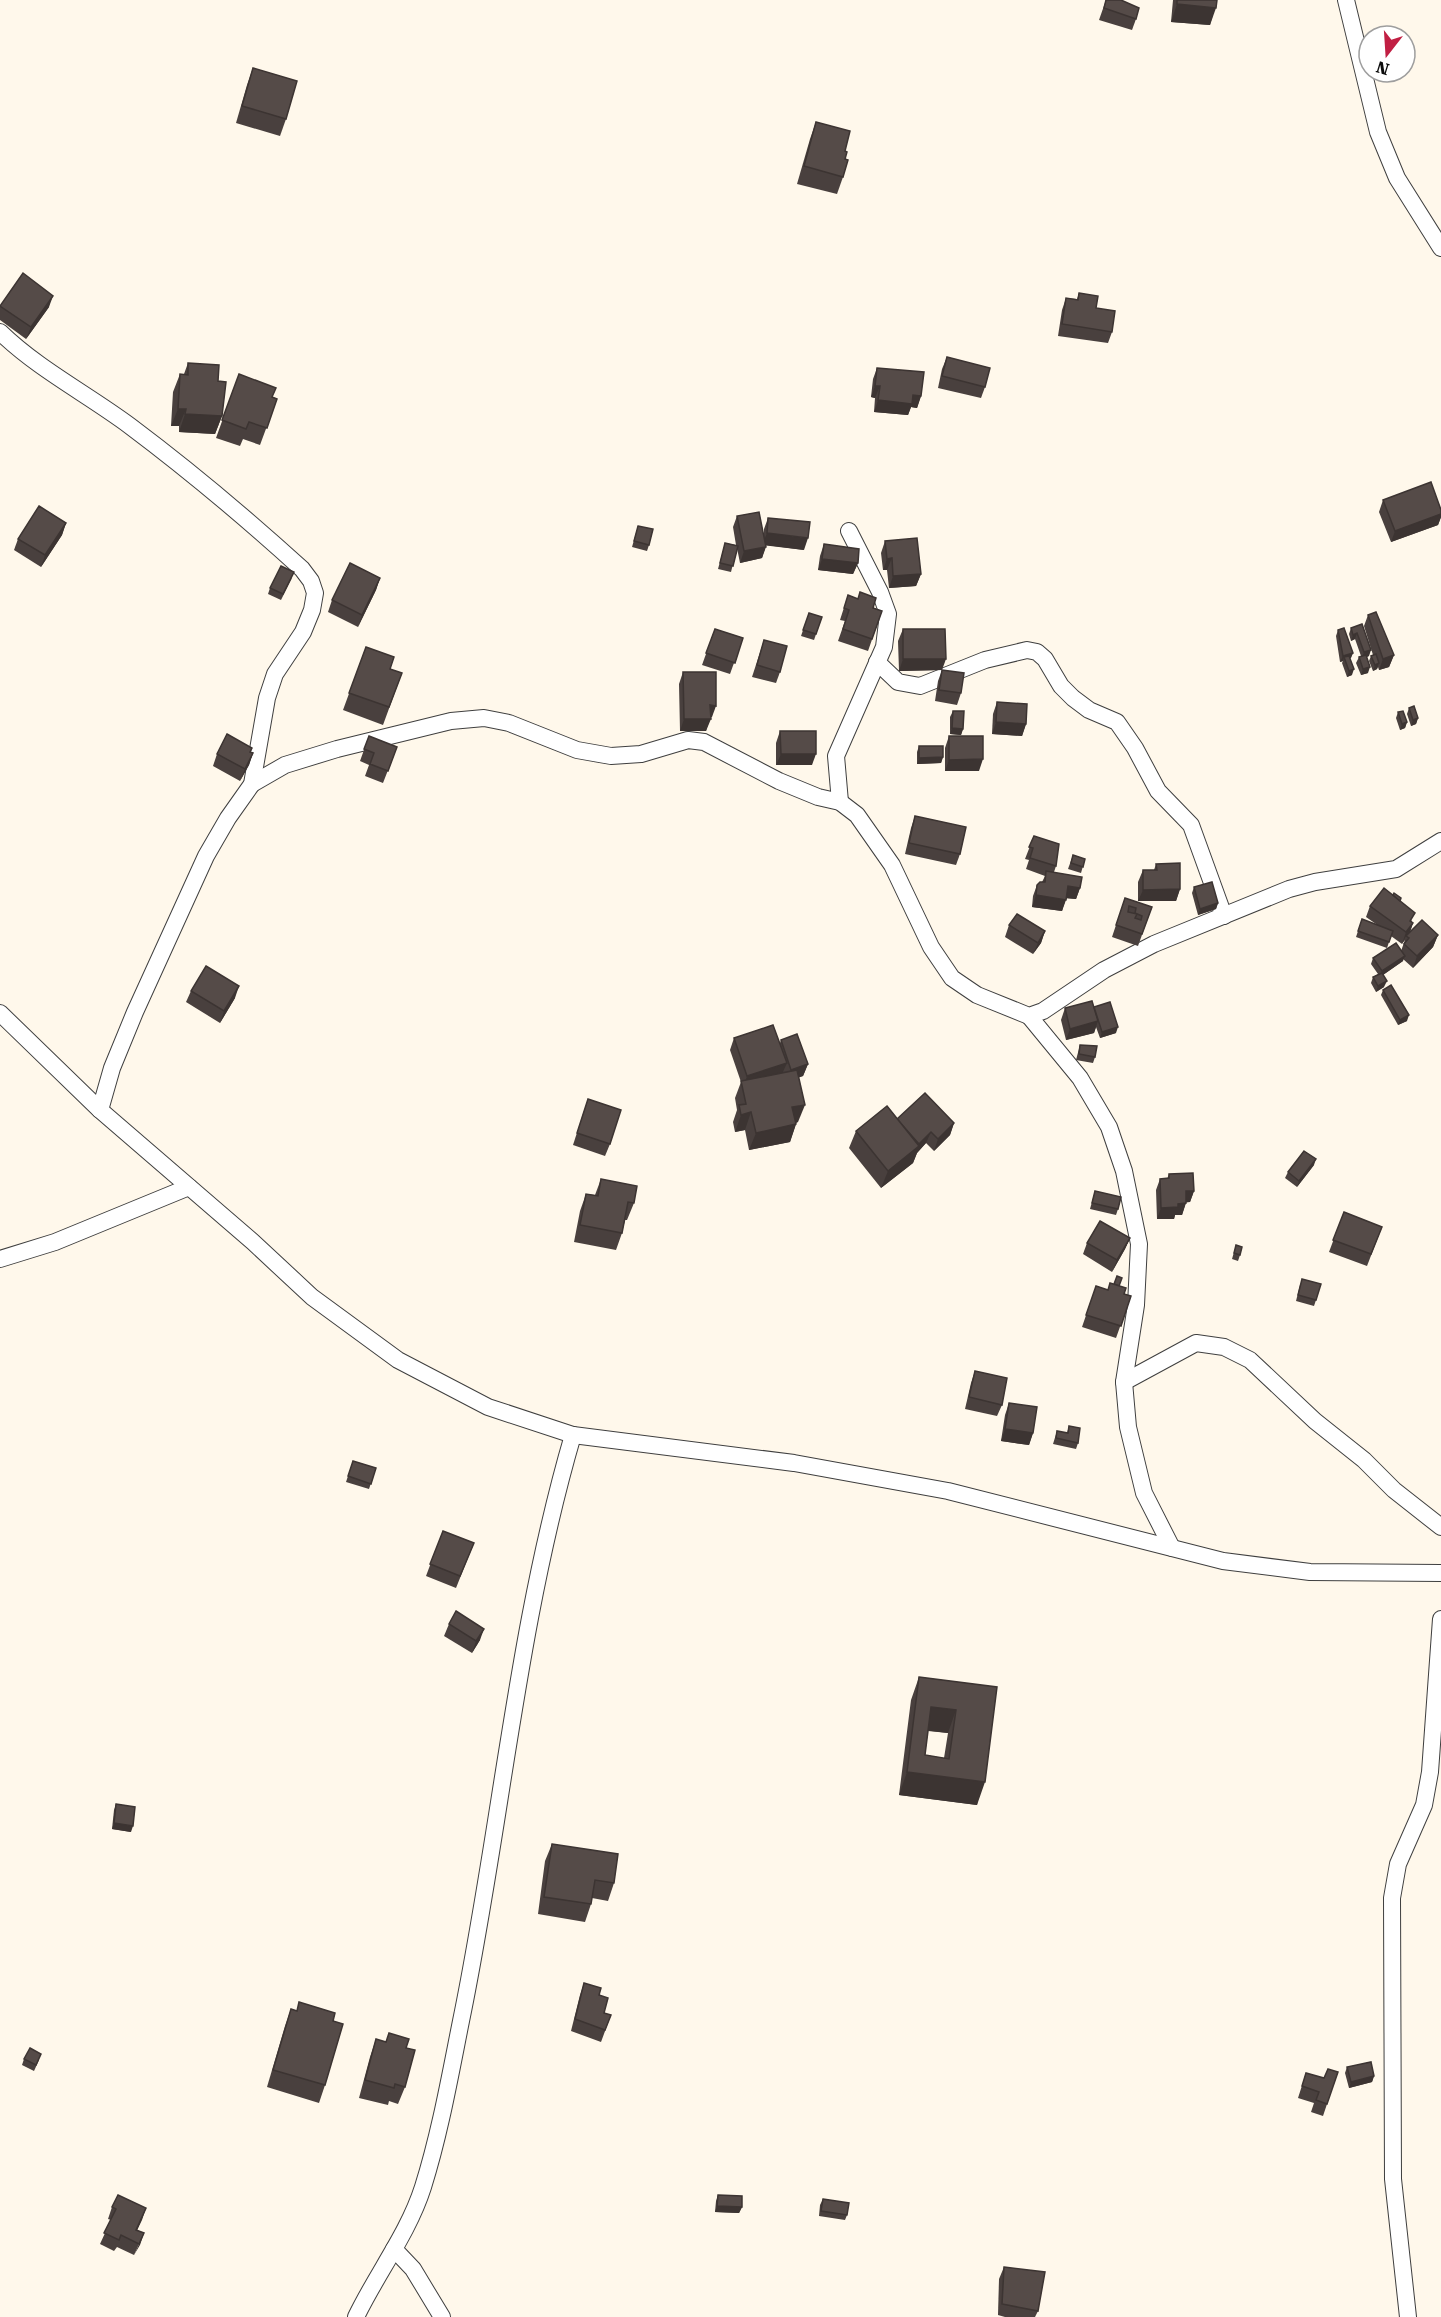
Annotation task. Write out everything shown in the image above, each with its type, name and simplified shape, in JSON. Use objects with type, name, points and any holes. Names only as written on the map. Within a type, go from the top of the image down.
[{"type":"street","points":[[1346,0],[1378,132],[1397,178],[1441,248]]},
{"type":"street","points":[[0,332],[25,354],[129,426],[237,510],[311,580],[315,593],[312,610],[303,632],[275,675],[267,698],[252,784]]},
{"type":"street","points":[[840,802],[836,756],[877,662],[886,634],[888,614],[880,592],[849,531]]},
{"type":"street","points":[[877,662],[898,682],[908,686],[920,686],[985,660],[1027,650],[1037,652],[1045,659],[1061,686],[1073,698],[1089,710],[1117,722],[1158,790],[1191,825],[1224,916]]},
{"type":"street","points":[[100,1110],[112,1068],[131,1021],[206,856],[228,818],[252,784],[285,765],[337,749],[377,741],[424,726],[484,718],[509,723],[577,750],[611,756],[641,754],[688,740],[705,742],[779,781],[818,797],[840,802],[857,816],[892,865],[931,947],[952,978],[977,995],[1029,1016],[1080,1078],[1109,1127],[1124,1171],[1139,1244],[1136,1305],[1124,1382],[1128,1427],[1144,1492],[1172,1548]]},
{"type":"street","points":[[1029,1016],[1043,1011],[1104,970],[1154,944],[1307,885],[1396,869],[1441,841]]},
{"type":"street","points":[[0,1013],[100,1110],[312,1297],[398,1360],[488,1407],[573,1435],[794,1463],[948,1491],[1223,1562],[1310,1572],[1441,1573]]},
{"type":"street","points":[[0,1259],[55,1242],[189,1187]]},
{"type":"street","points":[[1124,1382],[1157,1361],[1196,1343],[1224,1347],[1256,1366],[1315,1421],[1364,1460],[1394,1490],[1441,1527]]},
{"type":"street","points":[[356,2317],[394,2249],[423,2187],[453,2061],[482,1918],[494,1835],[546,1539],[573,1435]]},
{"type":"street","points":[[1408,2317],[1393,2179],[1392,1898],[1398,1864],[1424,1804],[1430,1772],[1441,1619]]},
{"type":"street","points":[[394,2249],[413,2269],[441,2317]]},
{"type":"building","points":[[1106,0],[1121,0],[1139,8],[1136,19],[1104,8]]},
{"type":"building","points":[[1177,0],[1217,0],[1216,8],[1177,4]]},
{"type":"building","points":[[253,68],[297,81],[286,119],[242,106]]},
{"type":"building","points":[[816,122],[850,131],[845,151],[847,152],[845,159],[848,160],[843,177],[804,166]]},
{"type":"building","points":[[23,273],[53,296],[31,327],[0,306]]},
{"type":"building","points":[[1079,293],[1098,296],[1096,308],[1115,311],[1112,332],[1062,324],[1066,298],[1078,300]]},
{"type":"building","points":[[947,357],[990,368],[985,387],[942,376]]},
{"type":"building","points":[[188,363],[219,365],[218,381],[226,382],[222,416],[185,414],[186,409],[178,409],[180,374],[188,375]]},
{"type":"building","points":[[877,368],[924,372],[921,396],[913,395],[912,404],[878,400],[880,386],[875,386]]},
{"type":"building","points":[[239,374],[276,388],[272,397],[277,399],[267,428],[249,422],[246,429],[222,420]]},
{"type":"building","points":[[1431,482],[1441,514],[1395,531],[1383,500]]},
{"type":"building","points":[[39,506],[66,523],[45,555],[18,539]]},
{"type":"building","points":[[759,512],[766,547],[744,551],[737,516]]},
{"type":"building","points":[[768,518],[810,522],[808,538],[767,533]]},
{"type":"building","points":[[638,526],[653,529],[649,545],[634,541]]},
{"type":"building","points":[[917,538],[921,574],[893,576],[892,558],[887,559],[885,541]]},
{"type":"building","points":[[725,543],[738,546],[733,566],[720,563]]},
{"type":"building","points":[[824,544],[859,549],[858,563],[822,559]]},
{"type":"building","points":[[350,563],[380,578],[362,615],[332,600]]},
{"type":"building","points":[[281,566],[294,572],[283,594],[270,588]]},
{"type":"building","points":[[860,592],[876,598],[873,608],[882,611],[872,639],[843,629],[849,610],[844,608],[848,595],[858,599]]},
{"type":"building","points":[[1376,612],[1394,655],[1383,659],[1368,615]]},
{"type":"building","points":[[809,613],[822,617],[816,634],[803,630]]},
{"type":"building","points":[[1362,624],[1371,650],[1364,652],[1357,633],[1353,635],[1351,628]]},
{"type":"building","points":[[1344,628],[1353,653],[1343,656],[1338,630]]},
{"type":"building","points":[[715,629],[743,638],[735,663],[706,653]]},
{"type":"building","points":[[903,629],[945,629],[946,659],[903,659]]},
{"type":"building","points":[[764,640],[787,646],[780,672],[757,665]]},
{"type":"building","points":[[366,647],[394,657],[390,669],[402,673],[389,707],[349,693]]},
{"type":"building","points":[[1376,654],[1379,663],[1375,665],[1371,656]]},
{"type":"building","points":[[1366,655],[1370,667],[1363,669],[1359,657]]},
{"type":"building","points":[[1349,656],[1354,669],[1349,671],[1344,657]]},
{"type":"building","points":[[942,670],[964,673],[961,693],[939,690]]},
{"type":"building","points":[[683,672],[716,672],[716,706],[710,705],[711,719],[684,719]]},
{"type":"building","points":[[997,702],[1027,704],[1026,724],[996,722]]},
{"type":"building","points":[[1414,706],[1418,718],[1413,720],[1409,708]]},
{"type":"building","points":[[953,711],[964,711],[963,729],[952,728]]},
{"type":"building","points":[[1403,711],[1407,722],[1402,724],[1398,712]]},
{"type":"building","points":[[780,731],[816,731],[816,754],[781,754]]},
{"type":"building","points":[[227,734],[252,748],[250,752],[253,753],[245,769],[217,754]]},
{"type":"building","points":[[369,736],[397,747],[388,771],[370,764],[374,753],[364,749]]},
{"type":"building","points":[[949,736],[983,736],[983,759],[949,760]]},
{"type":"building","points":[[919,746],[943,746],[943,757],[919,758]]},
{"type":"building","points":[[915,816],[966,827],[960,854],[909,843]]},
{"type":"building","points":[[1034,836],[1059,844],[1056,866],[1030,858],[1033,848],[1029,847]]},
{"type":"building","points":[[1073,855],[1085,859],[1083,867],[1071,863]]},
{"type":"building","points":[[1180,863],[1180,889],[1143,890],[1143,870],[1157,870],[1156,864]]},
{"type":"building","points":[[1046,871],[1082,877],[1080,888],[1068,886],[1066,900],[1036,895],[1037,885],[1045,882]]},
{"type":"building","points":[[1212,882],[1218,903],[1200,909],[1194,887]]},
{"type":"building","points":[[1384,888],[1415,913],[1410,921],[1413,923],[1406,932],[1370,906]]},
{"type":"building","points":[[1394,893],[1401,898],[1400,901],[1393,895]]},
{"type":"building","points":[[1125,898],[1152,907],[1142,934],[1116,925]],"holes":[[[1129,906],[1136,908],[1135,913],[1142,916],[1141,920],[1135,918],[1137,914],[1128,912]]]},
{"type":"building","points":[[1017,914],[1045,931],[1038,943],[1009,925]]},
{"type":"building","points":[[1362,919],[1393,931],[1389,942],[1358,931]]},
{"type":"building","points":[[1422,920],[1438,935],[1417,956],[1404,944],[1409,938],[1406,936]]},
{"type":"building","points":[[1396,943],[1405,956],[1382,971],[1373,958]]},
{"type":"building","points":[[206,966],[239,986],[224,1011],[191,991]]},
{"type":"building","points":[[1382,973],[1387,981],[1378,986],[1373,977]]},
{"type":"building","points":[[1391,985],[1409,1015],[1400,1020],[1383,990]]},
{"type":"building","points":[[1092,1001],[1098,1021],[1070,1029],[1065,1008]]},
{"type":"building","points":[[1110,1002],[1118,1027],[1102,1032],[1094,1007]]},
{"type":"building","points":[[773,1025],[787,1063],[747,1076],[734,1038]]},
{"type":"building","points":[[797,1034],[808,1064],[791,1070],[781,1040]]},
{"type":"building","points":[[1080,1045],[1097,1046],[1095,1057],[1079,1054]]},
{"type":"building","points":[[797,1070],[805,1105],[792,1107],[796,1124],[756,1133],[751,1112],[741,1115],[739,1105],[746,1104],[741,1081]]},
{"type":"building","points":[[925,1093],[954,1123],[938,1139],[931,1132],[919,1144],[897,1119]]},
{"type":"building","points":[[588,1099],[621,1110],[610,1144],[577,1133]]},
{"type":"building","points":[[887,1106],[919,1146],[888,1171],[856,1131]]},
{"type":"building","points":[[1304,1151],[1316,1159],[1299,1181],[1288,1172]]},
{"type":"building","points":[[1193,1173],[1194,1191],[1186,1191],[1186,1203],[1178,1204],[1178,1207],[1161,1208],[1160,1179],[1169,1178],[1169,1174]]},
{"type":"building","points":[[601,1179],[637,1186],[634,1203],[628,1202],[622,1233],[580,1225],[586,1194],[598,1196]]},
{"type":"building","points":[[1095,1191],[1121,1197],[1118,1209],[1092,1203]]},
{"type":"building","points":[[1344,1212],[1382,1227],[1371,1254],[1333,1240]]},
{"type":"building","points":[[1100,1221],[1130,1238],[1117,1260],[1087,1243]]},
{"type":"building","points":[[1236,1245],[1242,1247],[1240,1255],[1234,1253]]},
{"type":"building","points":[[1117,1276],[1122,1278],[1119,1286],[1114,1284]]},
{"type":"building","points":[[1302,1279],[1321,1284],[1316,1300],[1298,1295]]},
{"type":"building","points":[[1110,1283],[1126,1288],[1124,1294],[1131,1296],[1121,1326],[1086,1315],[1096,1286],[1108,1290]]},
{"type":"building","points":[[975,1371],[1007,1378],[1002,1405],[969,1397]]},
{"type":"building","points":[[1009,1403],[1037,1407],[1033,1433],[1005,1429]]},
{"type":"building","points":[[1069,1426],[1080,1428],[1078,1443],[1056,1438],[1057,1431],[1068,1433]]},
{"type":"building","points":[[353,1461],[376,1468],[371,1484],[348,1476]]},
{"type":"building","points":[[443,1531],[474,1543],[460,1576],[430,1564]]},
{"type":"building","points":[[456,1611],[484,1629],[476,1641],[449,1624]]},
{"type":"building","points":[[919,1677],[997,1687],[985,1782],[907,1772]],"holes":[[[931,1707],[956,1710],[949,1759],[925,1755]]]},
{"type":"building","points":[[116,1804],[135,1807],[133,1826],[114,1823]]},
{"type":"building","points":[[552,1844],[618,1854],[614,1883],[595,1880],[591,1904],[544,1897]]},
{"type":"building","points":[[584,1983],[601,1988],[599,1995],[608,1998],[604,2013],[611,2015],[605,2030],[575,2019]]},
{"type":"building","points":[[299,2002],[335,2013],[333,2021],[343,2024],[325,2085],[273,2070],[291,2009],[297,2011]]},
{"type":"building","points":[[389,2033],[409,2039],[406,2048],[415,2050],[405,2087],[395,2084],[394,2088],[365,2080],[376,2039],[386,2042]]},
{"type":"building","points":[[30,2048],[41,2054],[36,2065],[24,2059]]},
{"type":"building","points":[[1371,2062],[1374,2076],[1351,2082],[1347,2067]]},
{"type":"building","points":[[1328,2069],[1338,2072],[1327,2104],[1316,2100],[1319,2092],[1302,2086],[1306,2073],[1324,2078]]},
{"type":"building","points":[[118,2195],[146,2208],[136,2230],[144,2233],[139,2244],[121,2235],[119,2240],[104,2233],[116,2209],[112,2207]]},
{"type":"building","points":[[718,2195],[742,2196],[742,2207],[717,2206]]},
{"type":"building","points":[[823,2199],[849,2203],[847,2215],[821,2211]]},
{"type":"building","points":[[1004,2267],[1045,2272],[1038,2311],[1002,2304]]}]
